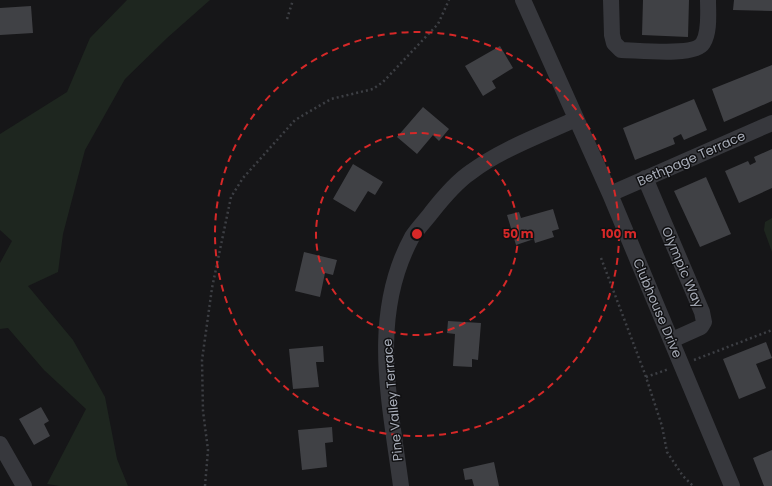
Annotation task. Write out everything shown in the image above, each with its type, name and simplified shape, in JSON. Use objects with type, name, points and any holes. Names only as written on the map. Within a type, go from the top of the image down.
[{"type":"street","name":"Clubhouse Drive","points":[[523,0],[610,194],[732,486]]},
{"type":"street","points":[[611,0],[612,35],[614,42],[622,50],[688,51],[699,48],[704,43],[706,35],[708,0]]},
{"type":"street","name":"Pine Valley Terrace","points":[[401,486],[385,348],[388,305],[397,272],[413,236],[437,205],[470,172],[508,150],[576,119]]},
{"type":"street","name":"Bethpage Terrace","points":[[610,194],[772,123]]},
{"type":"street","name":"Olympic Way","points":[[645,178],[702,312],[704,322],[701,327],[672,340]]},
{"type":"street","points":[[0,444],[24,486]]},
{"type":"path","points":[[287,19],[293,0]]},
{"type":"path","points":[[205,486],[208,450],[203,411],[202,360],[212,288],[231,197],[243,178],[295,120],[331,99],[372,89],[383,82],[438,24],[449,0]]},
{"type":"path","points":[[601,258],[646,377],[662,426],[667,452],[683,476],[693,486]]},
{"type":"path","points":[[646,377],[772,330]]},
{"type":"shaded area","points":[[127,0],[210,0],[167,38],[125,79],[85,150],[63,234],[58,272],[28,286],[73,340],[105,397],[117,459],[128,486],[60,486],[47,484],[86,409],[44,370],[8,328],[0,329],[0,263],[12,241],[0,230],[0,134],[67,92],[90,38]]},
{"type":"shaded area","points":[[772,218],[772,252],[764,230],[765,222]]},
{"type":"building","points":[[643,0],[689,0],[688,37],[642,35]]},
{"type":"building","points":[[734,0],[772,0],[772,11],[733,10]]},
{"type":"building","points":[[31,6],[33,33],[0,35],[0,8]]},
{"type":"building","points":[[500,46],[513,68],[492,81],[496,88],[483,96],[465,66]]},
{"type":"building","points":[[772,65],[772,101],[724,122],[712,89]]},
{"type":"building","points":[[694,99],[707,130],[684,140],[681,134],[673,138],[675,144],[635,160],[623,128]]},
{"type":"building","points":[[423,107],[449,129],[439,141],[433,135],[417,154],[397,137]]},
{"type":"building","points":[[772,149],[772,188],[739,203],[725,171],[748,161],[750,165],[756,162],[754,157]]},
{"type":"building","points":[[353,164],[383,182],[375,195],[368,191],[355,212],[333,199]]},
{"type":"building","points":[[706,177],[731,234],[700,247],[674,191]]},
{"type":"building","points":[[553,209],[559,229],[552,231],[554,237],[535,243],[534,239],[516,245],[507,215],[519,212],[521,218]]},
{"type":"building","points":[[304,252],[337,260],[333,275],[325,273],[320,297],[295,291]]},
{"type":"building","points":[[448,321],[481,323],[478,360],[472,359],[472,367],[453,366],[455,334],[447,333]]},
{"type":"building","points":[[766,342],[772,358],[756,364],[766,388],[739,399],[723,359]]},
{"type":"building","points":[[323,346],[324,362],[316,362],[319,387],[293,389],[289,349]]},
{"type":"building","points":[[41,407],[49,421],[44,424],[50,436],[34,445],[19,419]]},
{"type":"building","points":[[332,427],[333,442],[325,443],[327,467],[302,470],[298,430]]},
{"type":"building","points":[[772,450],[772,486],[764,486],[753,458]]},
{"type":"building","points":[[494,462],[499,486],[474,486],[472,479],[465,480],[463,469]]}]
